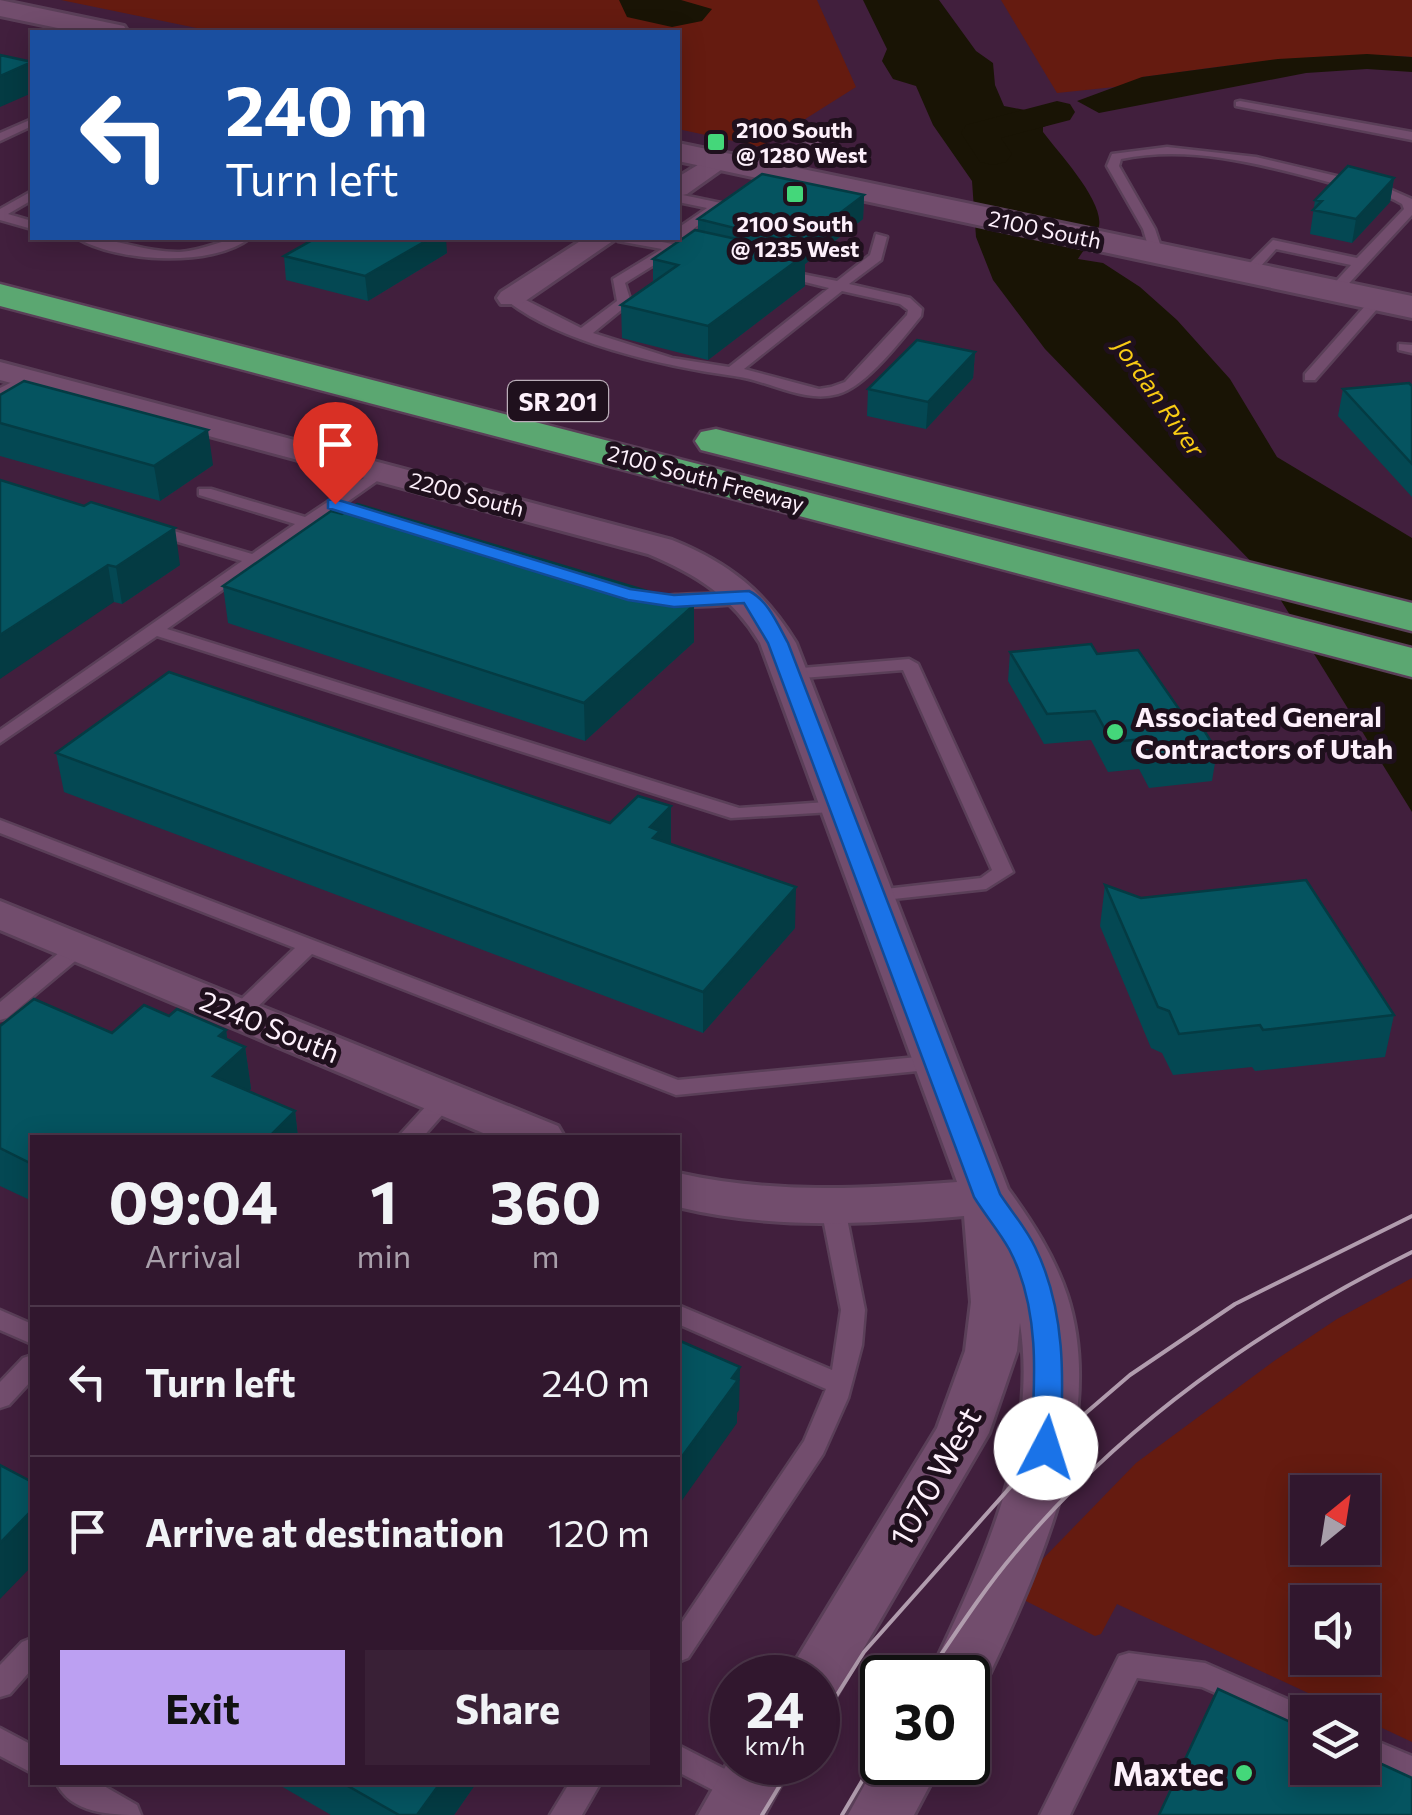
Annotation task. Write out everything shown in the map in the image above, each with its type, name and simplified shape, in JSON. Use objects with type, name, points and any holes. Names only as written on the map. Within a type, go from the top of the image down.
[{"type":"highway","name":"SR 201","points":[[0,261],[500,386]]},
{"type":"highway","name":"2100 South Freeway","points":[[0,295],[739,486],[804,520],[1227,623]]},
{"type":"highway","name":"2100 South Freeway","points":[[673,430],[1412,617]]},
{"type":"highway","points":[[1115,541],[1231,548],[1412,593]]},
{"type":"highway","points":[[1227,623],[1412,662]]},
{"type":"highway","points":[[1227,623],[1412,687]]},
{"type":"street","points":[[7,14],[102,30]]},
{"type":"street","name":"2100 South","points":[[680,152],[1412,307]]},
{"type":"street","points":[[680,187],[719,160]]},
{"type":"street","points":[[511,298],[599,240]]},
{"type":"street","name":"2200 South","points":[[9,381],[382,471],[660,546],[722,574],[749,597]]},
{"type":"street","name":"1070 West","points":[[749,597],[778,643],[988,1197],[1022,1248],[1037,1286],[1050,1363],[1046,1448],[1014,1553],[968,1655]]},
{"type":"street","name":"2240 South","points":[[0,914],[534,1135]]},
{"type":"street","points":[[680,1191],[713,1200],[766,1207],[832,1208],[988,1197]]},
{"type":"street","name":"1070 West","points":[[829,1655],[934,1484],[976,1401],[991,1351],[997,1302],[988,1197]]},
{"type":"street","points":[[880,1815],[898,1785]]},
{"type":"lane","points":[[1240,104],[1412,136]]},
{"type":"lane","points":[[0,137],[30,123]]},
{"type":"lane","points":[[774,172],[820,137]]},
{"type":"lane","points":[[1156,253],[1150,229],[1113,166],[1116,157],[1160,152],[1269,162],[1377,189],[1408,202],[1410,209],[1335,290]]},
{"type":"lane","points":[[0,215],[30,196]]},
{"type":"lane","points":[[680,198],[718,206],[680,234]]},
{"type":"lane","points":[[0,215],[30,223]]},
{"type":"lane","points":[[733,371],[876,257],[881,237]]},
{"type":"lane","points":[[90,240],[152,255],[188,258],[240,240]]},
{"type":"lane","points":[[581,335],[624,302],[618,282],[671,241],[706,254]]},
{"type":"lane","points":[[1248,272],[1272,244],[1357,262]]},
{"type":"lane","points":[[511,298],[581,335],[623,350],[717,372],[733,371],[818,393],[850,385],[914,316],[915,309],[905,301],[772,270]]},
{"type":"lane","points":[[1310,377],[1378,300]]},
{"type":"lane","points":[[0,738],[382,471]]},
{"type":"lane","points":[[205,492],[307,523]]},
{"type":"lane","points":[[335,504],[353,510]]},
{"type":"lane","points":[[150,529],[254,560]]},
{"type":"lane","points":[[643,596],[674,601],[749,597]]},
{"type":"lane","points":[[154,630],[738,814],[841,807]]},
{"type":"lane","points":[[790,674],[909,664],[1004,872],[986,883],[875,895]]},
{"type":"lane","points":[[0,826],[676,1088],[939,1062]]},
{"type":"lane","points":[[239,1014],[309,946]]},
{"type":"lane","points":[[0,1013],[79,947]]},
{"type":"lane","points":[[411,1135],[446,1098]]},
{"type":"lane","points":[[680,1647],[814,1446],[840,1384],[853,1308],[832,1208]]},
{"type":"lane","points":[[680,1315],[840,1384]]},
{"type":"lane","points":[[0,1318],[30,1333]]},
{"type":"lane","points":[[0,1685],[30,1652]]},
{"type":"lane","points":[[1055,1815],[1129,1665],[1205,1675],[1290,1714]]},
{"type":"lane","points":[[0,1742],[30,1759]]},
{"type":"lane","points":[[1380,1756],[1412,1770]]},
{"type":"lane","points":[[680,1759],[745,1790]]},
{"type":"lane","points":[[75,1785],[126,1815]]},
{"type":"lane","points":[[565,1815],[586,1785]]},
{"type":"shaded area","points":[[61,0],[817,0],[856,87],[761,147],[680,129],[680,30],[206,30]]},
{"type":"shaded area","points":[[1001,0],[1412,0],[1412,57],[1277,60],[1143,77],[1124,86],[1057,93]]},
{"type":"shaded area","points":[[1412,1278],[1412,1742],[1380,1727],[1380,1695],[1312,1695],[1117,1604],[1101,1634],[1095,1636],[1022,1599],[1034,1568],[1136,1463],[1337,1319]]},
{"type":"water","points":[[619,0],[681,0],[712,9],[702,21],[672,27],[627,17]]},
{"type":"water","points":[[863,0],[939,0],[976,51],[993,63],[995,85],[1004,106],[1025,110],[1051,124],[1043,127],[1043,132],[1094,204],[1099,216],[1098,230],[1078,259],[1103,263],[1140,287],[1177,320],[1230,379],[1277,457],[1412,538],[1412,812],[1267,578],[1045,349],[993,280],[976,237],[972,181],[933,125],[916,86],[893,79],[882,61],[887,49]]},
{"type":"water","points":[[1367,54],[1412,57],[1412,72],[1367,69],[1306,73],[1099,113],[1077,101],[1142,77],[1278,59]]},
{"type":"building","points":[[0,55],[30,62],[30,63],[0,76]]},
{"type":"building","points":[[1348,166],[1394,178],[1356,219],[1313,210],[1322,201],[1315,200]]},
{"type":"building","points":[[762,174],[864,195],[799,244],[698,219]]},
{"type":"building","points":[[695,230],[806,254],[708,326],[621,305],[678,265],[653,259]]},
{"type":"building","points":[[312,240],[428,240],[365,276],[284,256]]},
{"type":"building","points":[[917,340],[975,352],[928,402],[868,389]]},
{"type":"building","points":[[24,381],[208,430],[154,466],[0,423],[0,395]]},
{"type":"building","points":[[1409,383],[1412,386],[1412,464],[1343,389]]},
{"type":"building","points":[[0,480],[175,528],[116,567],[108,565],[0,635]]},
{"type":"building","points":[[357,504],[694,605],[584,703],[223,586],[331,511],[342,514]]},
{"type":"building","points":[[1091,644],[1097,654],[1138,650],[1190,725],[1200,724],[1217,751],[1153,757],[1143,739],[1112,742],[1095,711],[1047,714],[1010,652]]},
{"type":"building","points":[[169,672],[610,823],[638,796],[671,806],[650,827],[660,831],[653,838],[796,887],[703,992],[56,753]]},
{"type":"building","points":[[1306,880],[1394,1015],[1263,1030],[1260,1025],[1179,1034],[1169,1011],[1158,1007],[1105,885],[1141,898]]},
{"type":"building","points":[[34,999],[112,1033],[144,1005],[169,1016],[177,1009],[226,1030],[219,1036],[245,1047],[213,1076],[295,1111],[271,1135],[30,1135],[30,1163],[0,1148],[0,1026]]},
{"type":"building","points":[[680,1341],[740,1367],[732,1378],[738,1380],[680,1459]]},
{"type":"building","points":[[0,1465],[30,1481],[30,1512],[0,1543]]},
{"type":"building","points":[[1218,1689],[1290,1722],[1290,1785],[1380,1785],[1380,1763],[1412,1778],[1412,1815],[1159,1815]]},
{"type":"building","points":[[346,1785],[439,1785],[417,1815],[399,1815]]},
{"type":"waterway","name":"Jordan River","points":[[993,154],[979,133],[1057,112]]},
{"type":"tram line","points":[[840,1690],[864,1652],[1045,1448],[1130,1375],[1235,1304],[1412,1216]]},
{"type":"tram line","points":[[941,1655],[1014,1554],[1101,1462],[1148,1421],[1248,1346],[1412,1252]]},
{"type":"tram line","points":[[842,1815],[860,1784]]},
{"type":"tram line","points":[[762,1815],[780,1785]]},
{"type":"place","name":"2100 South @ 1280 West","points":[[716,142]]},
{"type":"place","name":"2100 South @ 1235 West","points":[[795,194]]},
{"type":"place","name":"Associated General Contractors of Utah","points":[[1115,732]]},
{"type":"place","name":"Maxtec","points":[[1244,1773]]},
{"type":"route","points":[[335,504],[628,594],[674,601],[749,597],[759,610],[778,643],[988,1197],[1022,1248],[1037,1286],[1050,1363],[1046,1448]]}]
